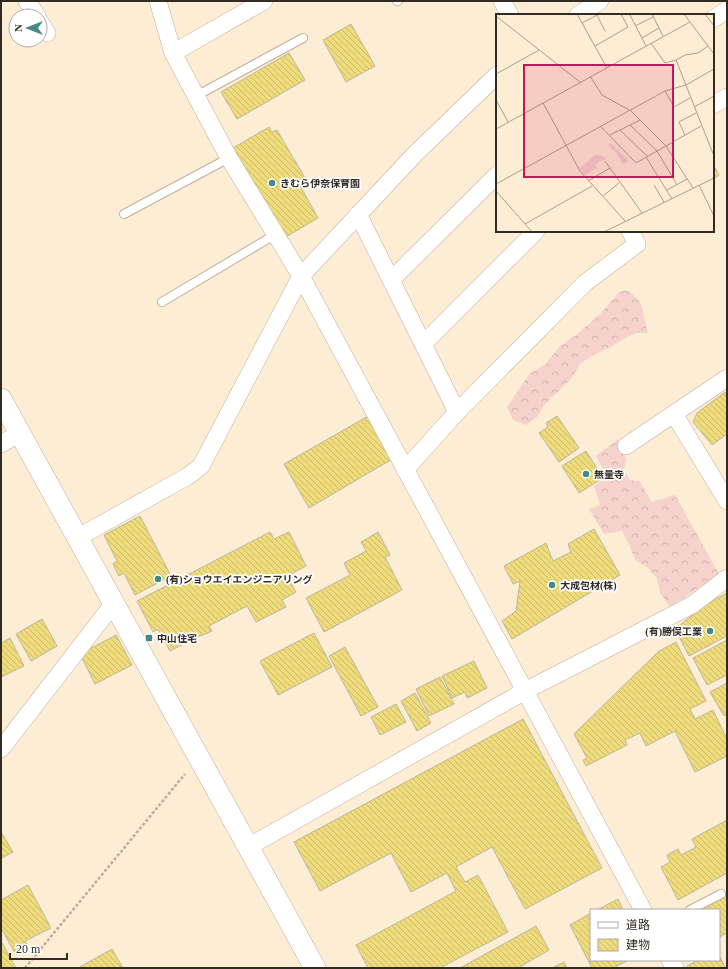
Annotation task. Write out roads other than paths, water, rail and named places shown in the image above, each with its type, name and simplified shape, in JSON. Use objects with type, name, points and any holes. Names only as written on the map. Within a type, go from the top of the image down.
[{"type":"street","points":[[158,1],[173,53],[229,158],[301,276],[641,909]]},
{"type":"street","points":[[173,53],[264,1]]},
{"type":"street","points":[[502,1],[509,14]]},
{"type":"street","points":[[580,14],[600,1]]},
{"type":"street","points":[[714,18],[727,10]]},
{"type":"street","points":[[77,538],[188,476],[201,466],[301,276],[415,154],[496,76]]},
{"type":"street","points":[[714,105],[727,97]]},
{"type":"street","points":[[391,280],[496,176]]},
{"type":"street","points":[[358,214],[457,412]]},
{"type":"street","points":[[423,344],[535,232]]},
{"type":"street","points":[[405,470],[457,412],[585,283],[636,244],[630,232]]},
{"type":"street","points":[[626,446],[727,378]]},
{"type":"street","points":[[1,399],[315,968]]},
{"type":"street","points":[[674,414],[727,501]]},
{"type":"street","points":[[1,444],[20,433]]},
{"type":"street","points":[[248,847],[525,691],[692,605],[727,578]]},
{"type":"street","points":[[1,749],[114,603]]},
{"type":"lane","points":[[196,96],[303,38]]},
{"type":"lane","points":[[124,214],[229,158]]},
{"type":"lane","points":[[162,302],[276,234]]},
{"type":"lane","points":[[692,909],[721,894]]},
{"type":"place","name":"きむら伊奈保育園","points":[[272,183]]},
{"type":"place","name":"無量寺","points":[[586,474]]},
{"type":"place","name":"(有)ショウエイエンジニアリング","points":[[158,579]]},
{"type":"place","name":"大成包材(株)","points":[[552,585]]},
{"type":"place","name":"(有)勝俣工業","points":[[710,631]]},
{"type":"place","name":"中山住宅","points":[[149,638]]}]
